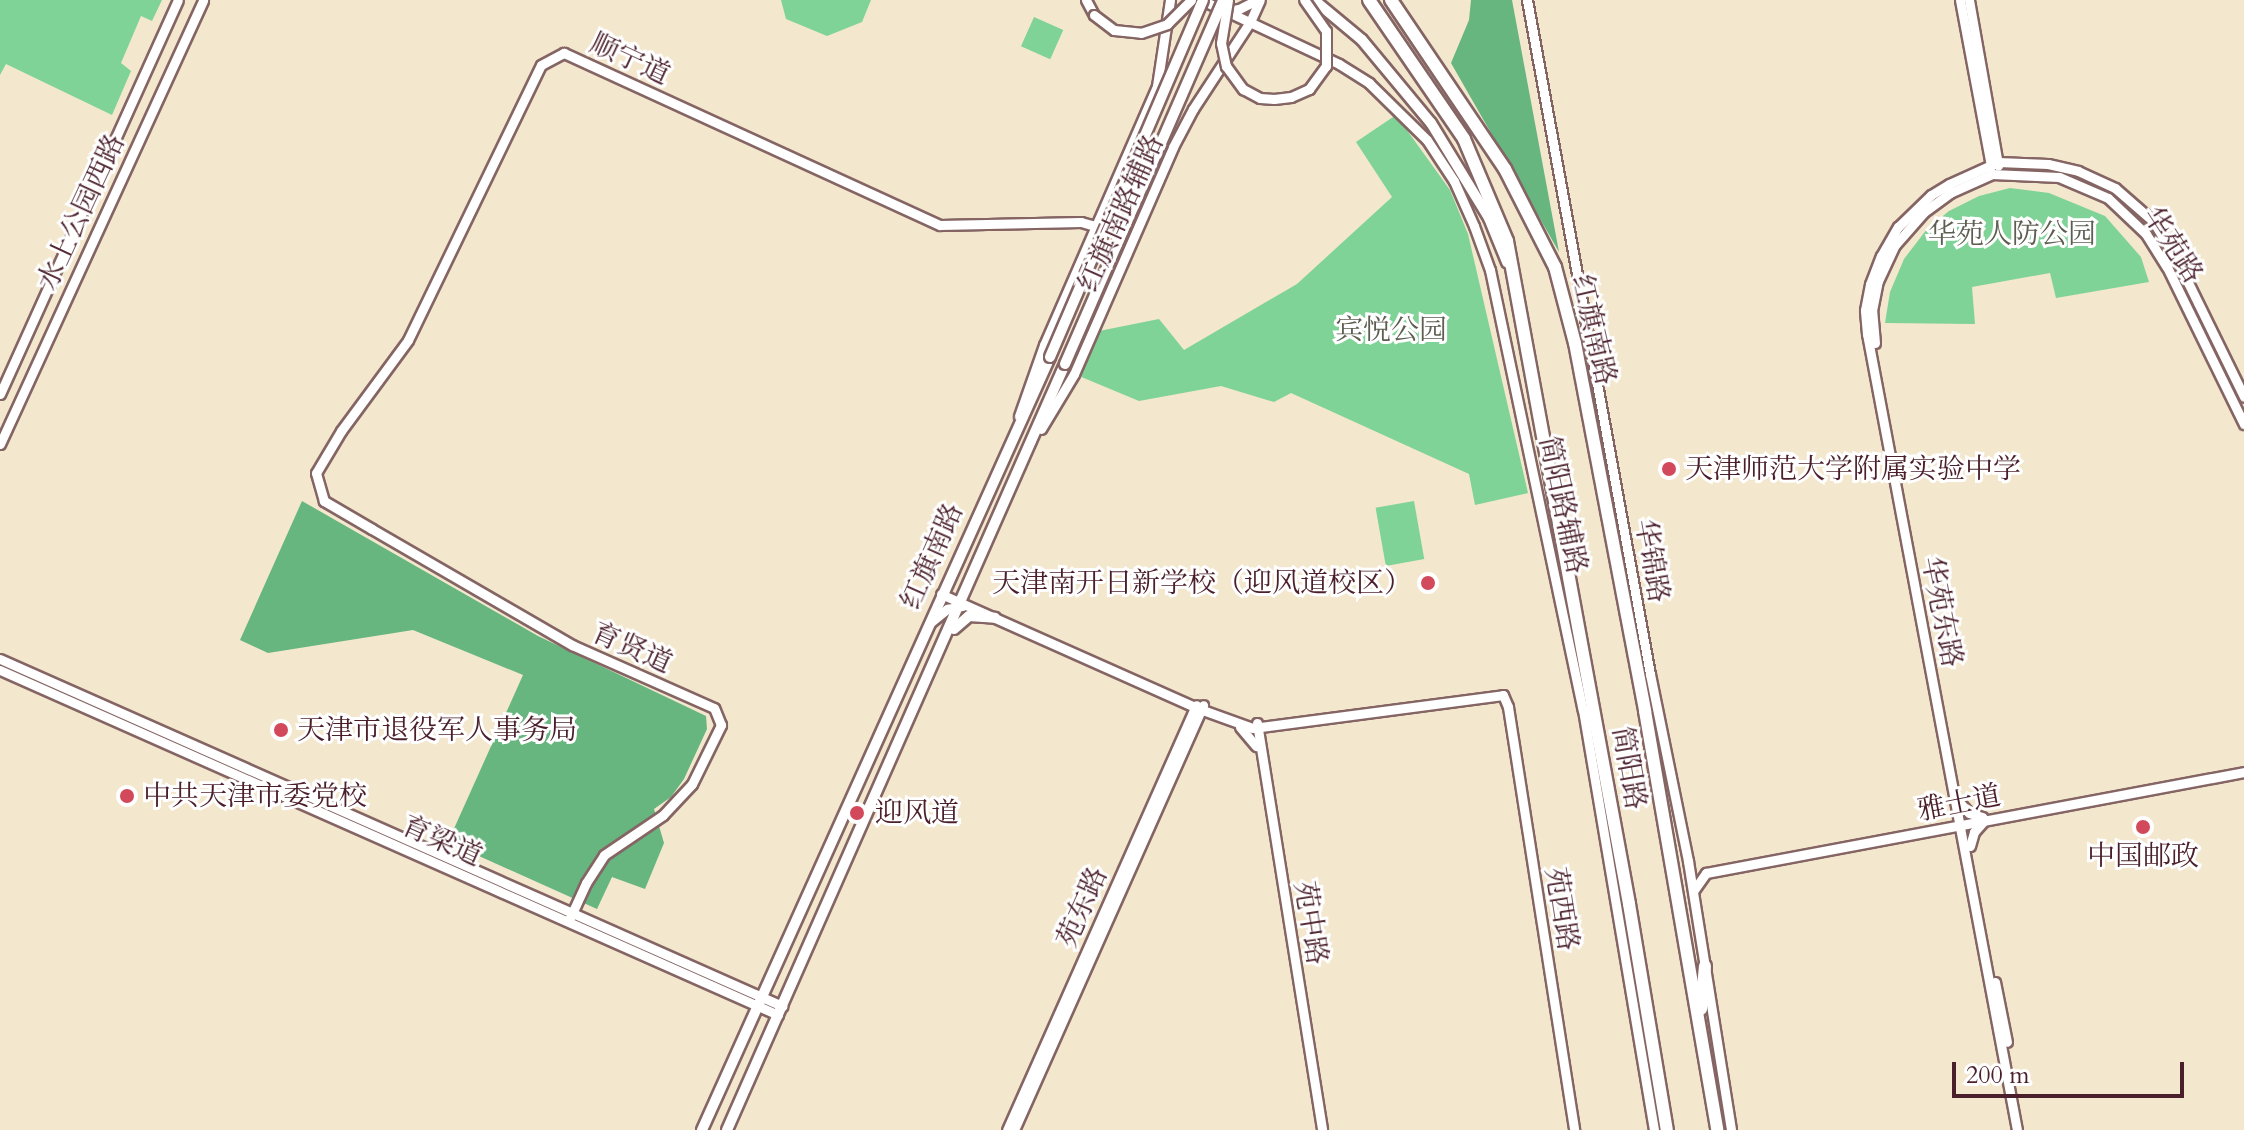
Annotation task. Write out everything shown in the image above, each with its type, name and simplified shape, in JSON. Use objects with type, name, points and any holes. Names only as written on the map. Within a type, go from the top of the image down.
[{"type":"highway","points":[[1369,0],[1464,139],[1495,205],[1507,241],[1513,278]]},
{"type":"highway","name":"红旗南路","points":[[1391,0],[1505,169],[1555,267],[1575,343],[1645,711]]},
{"type":"highway","name":"简阳路","points":[[1513,278],[1629,904],[1667,1130]]},
{"type":"highway","name":"简阳路","points":[[1645,711],[1717,1130]]},
{"type":"highway","points":[[1699,1024],[1705,966]]},
{"type":"main road","name":"红旗南路","points":[[702,1130],[942,591],[1050,357],[1202,0]]},
{"type":"main road","points":[[1314,0],[1362,40],[1431,123],[1489,218],[1513,278]]},
{"type":"main road","name":"红旗南路","points":[[727,1130],[1226,4]]},
{"type":"main road","points":[[945,640],[969,616],[996,615]]},
{"type":"street","name":"水上公园西路","points":[[0,394],[178,0]]},
{"type":"street","name":"水上公园西路","points":[[0,444],[203,0]]},
{"type":"street","points":[[1086,0],[1094,15],[1114,30],[1132,33],[1167,24],[1191,0]]},
{"type":"street","name":"红旗南路辅路","points":[[1010,440],[1044,345],[1157,86],[1170,0]]},
{"type":"street","name":"简阳路辅路","points":[[1202,0],[1226,4],[1250,22],[1339,64],[1369,83],[1427,140],[1454,181],[1474,226],[1490,270],[1538,489],[1604,820],[1654,1130]]},
{"type":"street","points":[[1258,0],[1226,4],[1221,43],[1226,66],[1243,89],[1260,98],[1274,99],[1291,97],[1309,89],[1326,66],[1326,31],[1304,0]]},
{"type":"street","name":"红旗南路辅路","points":[[1028,449],[1074,374],[1173,147],[1193,109],[1250,22],[1258,0]]},
{"type":"street","name":"华锦路","points":[[1527,0],[1650,674],[1688,861],[1731,1130]]},
{"type":"street","points":[[1960,0],[1990,142],[1974,176]]},
{"type":"street","points":[[1969,0],[1993,166]]},
{"type":"street","name":"顺宁道","points":[[316,473],[341,431],[408,340],[541,65],[564,53],[940,225],[1081,222],[1095,226]]},
{"type":"street","name":"华苑路","points":[[1993,166],[2048,164],[2078,171],[2115,188],[2153,221],[2178,262],[2244,397]]},
{"type":"street","name":"华苑东路","points":[[1993,166],[1937,201],[1904,232],[1884,266],[1872,311],[1873,333],[1958,804],[1970,846],[2023,1130]]},
{"type":"street","name":"华苑路","points":[[1993,166],[2074,182],[2108,198],[2135,220],[2167,267],[2244,424]]},
{"type":"street","name":"育贤道","points":[[316,473],[324,501],[410,552],[572,645],[714,708],[721,725],[692,784],[663,815],[604,855],[570,916]]},
{"type":"street","points":[[942,591],[963,603],[1180,694],[1198,706],[1255,725]]},
{"type":"street","points":[[925,630],[943,612],[963,603]]},
{"type":"street","points":[[996,615],[1233,723],[1256,746]]},
{"type":"street","points":[[0,659],[570,916]]},
{"type":"street","name":"育梁道","points":[[0,670],[570,916],[780,1011]]},
{"type":"street","name":"苑西路","points":[[1255,725],[1503,695],[1508,707],[1574,1130]]},
{"type":"street","name":"苑东路","points":[[1014,1130],[1195,723],[1198,706]]},
{"type":"street","name":"苑东路","points":[[1007,1130],[1198,706]]},
{"type":"street","points":[[1233,723],[1255,725]]},
{"type":"street","name":"苑中路","points":[[1255,725],[1320,1130]]},
{"type":"street","name":"苑中路","points":[[1255,725],[1320,1130]]},
{"type":"street","name":"雅士道","points":[[1688,861],[1695,867],[1706,868],[2244,770]]},
{"type":"street","points":[[1958,804],[1982,819],[1970,846]]},
{"type":"street","points":[[1604,820],[1629,904]]},
{"type":"street","name":"雅士道","points":[[1693,892],[1706,873],[1964,821]]},
{"type":"street","name":"华苑东路","points":[[1964,821],[2017,1130]]},
{"type":"green space","points":[[0,0],[162,0],[152,21],[141,16],[121,63],[131,71],[112,115],[6,64],[0,75]]},
{"type":"green space","points":[[781,0],[871,0],[862,22],[827,36],[786,19]]},
{"type":"green space","points":[[1471,0],[1512,0],[1559,252],[1451,63],[1469,20]]},
{"type":"green space","points":[[1034,17],[1063,30],[1050,59],[1021,46]]},
{"type":"green space","name":"宾悦公园","points":[[1396,115],[1450,190],[1468,234],[1528,493],[1475,505],[1469,474],[1291,393],[1274,402],[1221,386],[1139,401],[1079,376],[1099,331],[1159,319],[1184,350],[1297,284],[1392,197],[1356,142]]},
{"type":"green space","name":"华苑人防公园","points":[[2010,188],[2049,193],[2105,216],[2141,257],[2149,282],[2056,298],[2050,273],[1972,287],[1975,324],[1885,323],[1890,292],[1904,259],[1927,229],[1949,211],[1979,196]]},
{"type":"green space","points":[[302,501],[538,636],[706,716],[707,729],[684,779],[671,797],[654,809],[664,843],[645,889],[612,877],[597,909],[448,842],[523,675],[413,630],[268,653],[240,640]]},
{"type":"green space","points":[[1414,501],[1424,559],[1386,566],[1376,508]]},
{"type":"place","name":"天津师范大学附属实验中学","points":[[1669,469]]},
{"type":"place","name":"天津南开日新学校（迎风道校区）","points":[[1428,583]]},
{"type":"place","name":"天津市退役军人事务局","points":[[281,730]]},
{"type":"place","name":"中共天津市委党校","points":[[127,796]]},
{"type":"place","name":"迎风道","points":[[857,813]]},
{"type":"place","name":"中国邮政","points":[[2143,827]]}]
